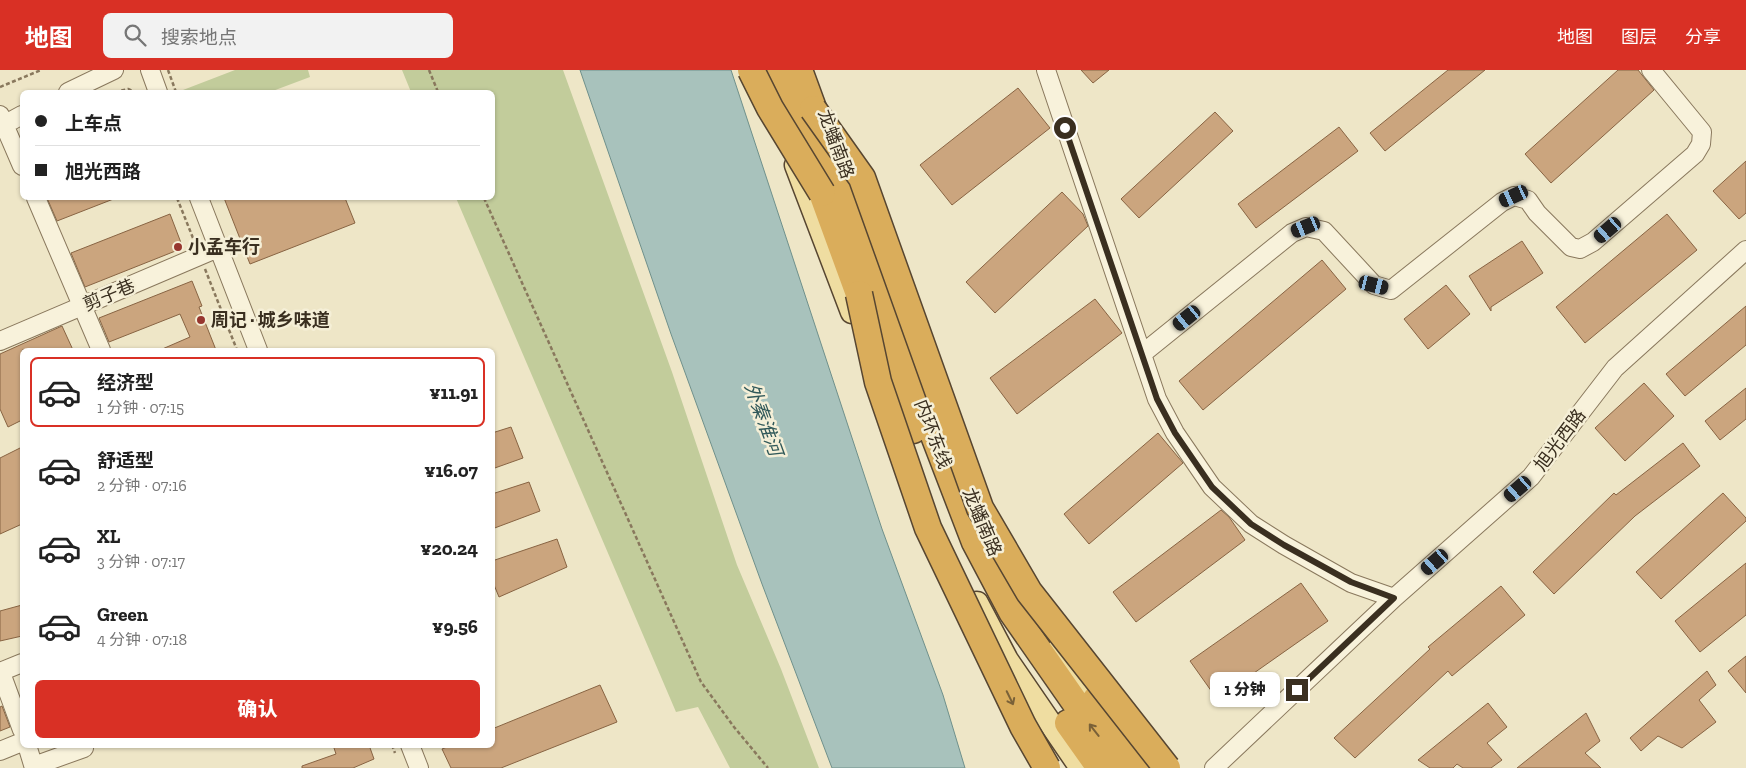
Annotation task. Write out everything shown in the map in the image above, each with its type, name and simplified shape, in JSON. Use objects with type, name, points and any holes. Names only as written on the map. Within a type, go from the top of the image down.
[{"type":"highway","points":[[751,70],[770,108],[822,193]]},
{"type":"highway","name":"内环东线","points":[[777,70],[859,294],[941,501],[974,576],[1017,650],[1100,768]]},
{"type":"highway","name":"内环东线","points":[[799,70],[902,351],[975,542],[1012,612],[1088,721],[1124,768]]},
{"type":"highway","points":[[805,70],[813,109],[862,178],[980,508],[1029,592],[1167,768]]},
{"type":"highway","points":[[859,294],[878,382],[928,528],[1023,726],[1048,768]]},
{"type":"highway","points":[[1096,699],[1146,768]]},
{"type":"main road","points":[[760,70],[828,250],[940,533],[1008,660],[1081,768]]},
{"type":"main road","name":"龙蟠南路","points":[[809,70],[920,380],[950,444],[993,552],[1037,622],[1096,699],[1157,768]]},
{"type":"street","points":[[72,90],[114,70]]},
{"type":"street","points":[[150,70],[157,90]]},
{"type":"street","points":[[1046,70],[1157,399],[1175,433],[1212,487],[1251,524],[1284,545],[1351,582],[1394,598]]},
{"type":"street","points":[[1142,354],[1292,233],[1306,227],[1324,231],[1374,285],[1391,290],[1502,202],[1514,196],[1528,200],[1537,213],[1571,247],[1580,249],[1593,242],[1695,154],[1701,144],[1702,132],[1651,70]]},
{"type":"street","points":[[20,116],[1,122],[20,162]]},
{"type":"street","points":[[37,200],[84,306],[100,348]]},
{"type":"street","points":[[200,200],[257,348]]},
{"type":"street","name":"剪子巷","points":[[0,341],[218,248]]},
{"type":"street","name":"旭光西路","points":[[1214,768],[1394,598],[1531,477],[1615,368],[1746,250]]},
{"type":"street","points":[[20,664],[1,676],[20,726]]},
{"type":"street","points":[[0,751],[20,733]]},
{"type":"street","points":[[28,748],[34,767],[84,748]]},
{"type":"street","points":[[411,748],[419,768]]},
{"type":"path","points":[[26,76],[28,70]]},
{"type":"path","points":[[0,87],[41,70]]},
{"type":"path","points":[[168,70],[175,90]]},
{"type":"path","points":[[429,70],[437,90]]},
{"type":"path","points":[[178,200],[236,348]]},
{"type":"path","points":[[485,200],[702,682],[734,727],[768,768]]},
{"type":"green space","points":[[235,70],[308,70],[310,77],[275,90],[183,90]]},
{"type":"green space","points":[[402,70],[563,70],[672,372],[737,565],[781,669],[819,768],[730,768],[698,707],[676,712],[457,200],[495,200],[495,90],[410,90]]},
{"type":"water","name":"外秦淮河","points":[[580,70],[731,70],[882,529],[943,695],[965,768],[832,768],[762,584],[671,334]]},
{"type":"building","points":[[1081,70],[1109,70],[1093,83]]},
{"type":"building","points":[[1448,70],[1485,70],[1385,151],[1370,133]]},
{"type":"building","points":[[1618,70],[1638,70],[1654,90],[1551,183],[1525,154]]},
{"type":"building","points":[[1018,88],[1050,128],[952,205],[920,165]]},
{"type":"building","points":[[1215,112],[1233,131],[1139,218],[1121,199]]},
{"type":"building","points":[[1339,127],[1358,151],[1256,228],[1238,204]]},
{"type":"building","points":[[1746,161],[1746,213],[1739,219],[1713,191]]},
{"type":"building","points":[[1062,192],[1083,214],[1088,226],[995,313],[966,282]]},
{"type":"building","points":[[48,200],[111,200],[57,221]]},
{"type":"building","points":[[225,200],[346,200],[355,223],[250,264]]},
{"type":"building","points":[[170,214],[183,248],[85,287],[71,253]]},
{"type":"building","points":[[1667,214],[1697,250],[1585,343],[1556,307]]},
{"type":"building","points":[[1522,241],[1543,273],[1491,307],[1491,311],[1469,276]]},
{"type":"building","points":[[1322,260],[1346,289],[1203,410],[1179,381]]},
{"type":"building","points":[[192,281],[202,306],[199,307],[215,348],[165,348],[190,337],[180,314],[109,342],[99,318]]},
{"type":"building","points":[[1446,285],[1470,314],[1428,349],[1404,319]]},
{"type":"building","points":[[1095,299],[1122,333],[1017,414],[990,378]]},
{"type":"building","points":[[1746,306],[1746,345],[1685,396],[1666,374]]},
{"type":"building","points":[[62,326],[72,348],[20,348],[20,421],[8,427],[0,409],[0,354]]},
{"type":"building","points":[[1644,383],[1674,416],[1625,461],[1595,428]]},
{"type":"building","points":[[1746,388],[1746,419],[1720,440],[1705,421]]},
{"type":"building","points":[[511,427],[523,458],[495,468],[495,432]]},
{"type":"building","points":[[1158,433],[1183,463],[1089,544],[1064,514]]},
{"type":"building","points":[[1683,443],[1700,466],[1635,516],[1554,594],[1533,572],[1614,493],[1616,495]]},
{"type":"building","points":[[20,448],[20,525],[0,534],[0,458]]},
{"type":"building","points":[[529,482],[540,511],[495,528],[495,493]]},
{"type":"building","points":[[1723,493],[1746,518],[1746,521],[1661,599],[1636,572]]},
{"type":"building","points":[[1221,510],[1229,517],[1245,540],[1136,622],[1113,592]]},
{"type":"building","points":[[557,539],[567,567],[499,597],[495,587],[495,560]]},
{"type":"building","points":[[1746,563],[1746,615],[1700,652],[1675,621]]},
{"type":"building","points":[[1301,583],[1328,621],[1217,699],[1190,661]]},
{"type":"building","points":[[1501,586],[1525,615],[1452,676],[1448,671],[1355,758],[1334,738],[1430,649],[1428,647]]},
{"type":"building","points":[[20,606],[20,636],[0,641],[0,611]]},
{"type":"building","points":[[1746,656],[1746,693],[1728,671]]},
{"type":"building","points":[[1707,671],[1716,685],[1699,700],[1716,722],[1682,748],[1658,736],[1641,751],[1630,738]]},
{"type":"building","points":[[600,685],[617,722],[501,768],[451,768],[442,749],[495,748],[495,728]]},
{"type":"building","points":[[1488,703],[1507,727],[1487,743],[1502,760],[1491,768],[1463,768],[1457,764],[1453,768],[1430,768],[1418,760]]},
{"type":"building","points":[[2,706],[10,727],[0,731],[0,707]]},
{"type":"building","points":[[1586,713],[1600,741],[1585,753],[1601,768],[1517,768]]},
{"type":"building","points":[[334,748],[370,748],[374,759],[353,768],[302,768],[302,766],[336,754]]},
{"type":"place","name":"小孟车行","points":[[178,247]]},
{"type":"place","name":"周记 · 城乡味道","points":[[201,320]]},
{"type":"route","points":[[1065,128],[1157,399],[1175,433],[1212,487],[1251,524],[1284,545],[1351,582],[1394,598],[1297,690]]}]
